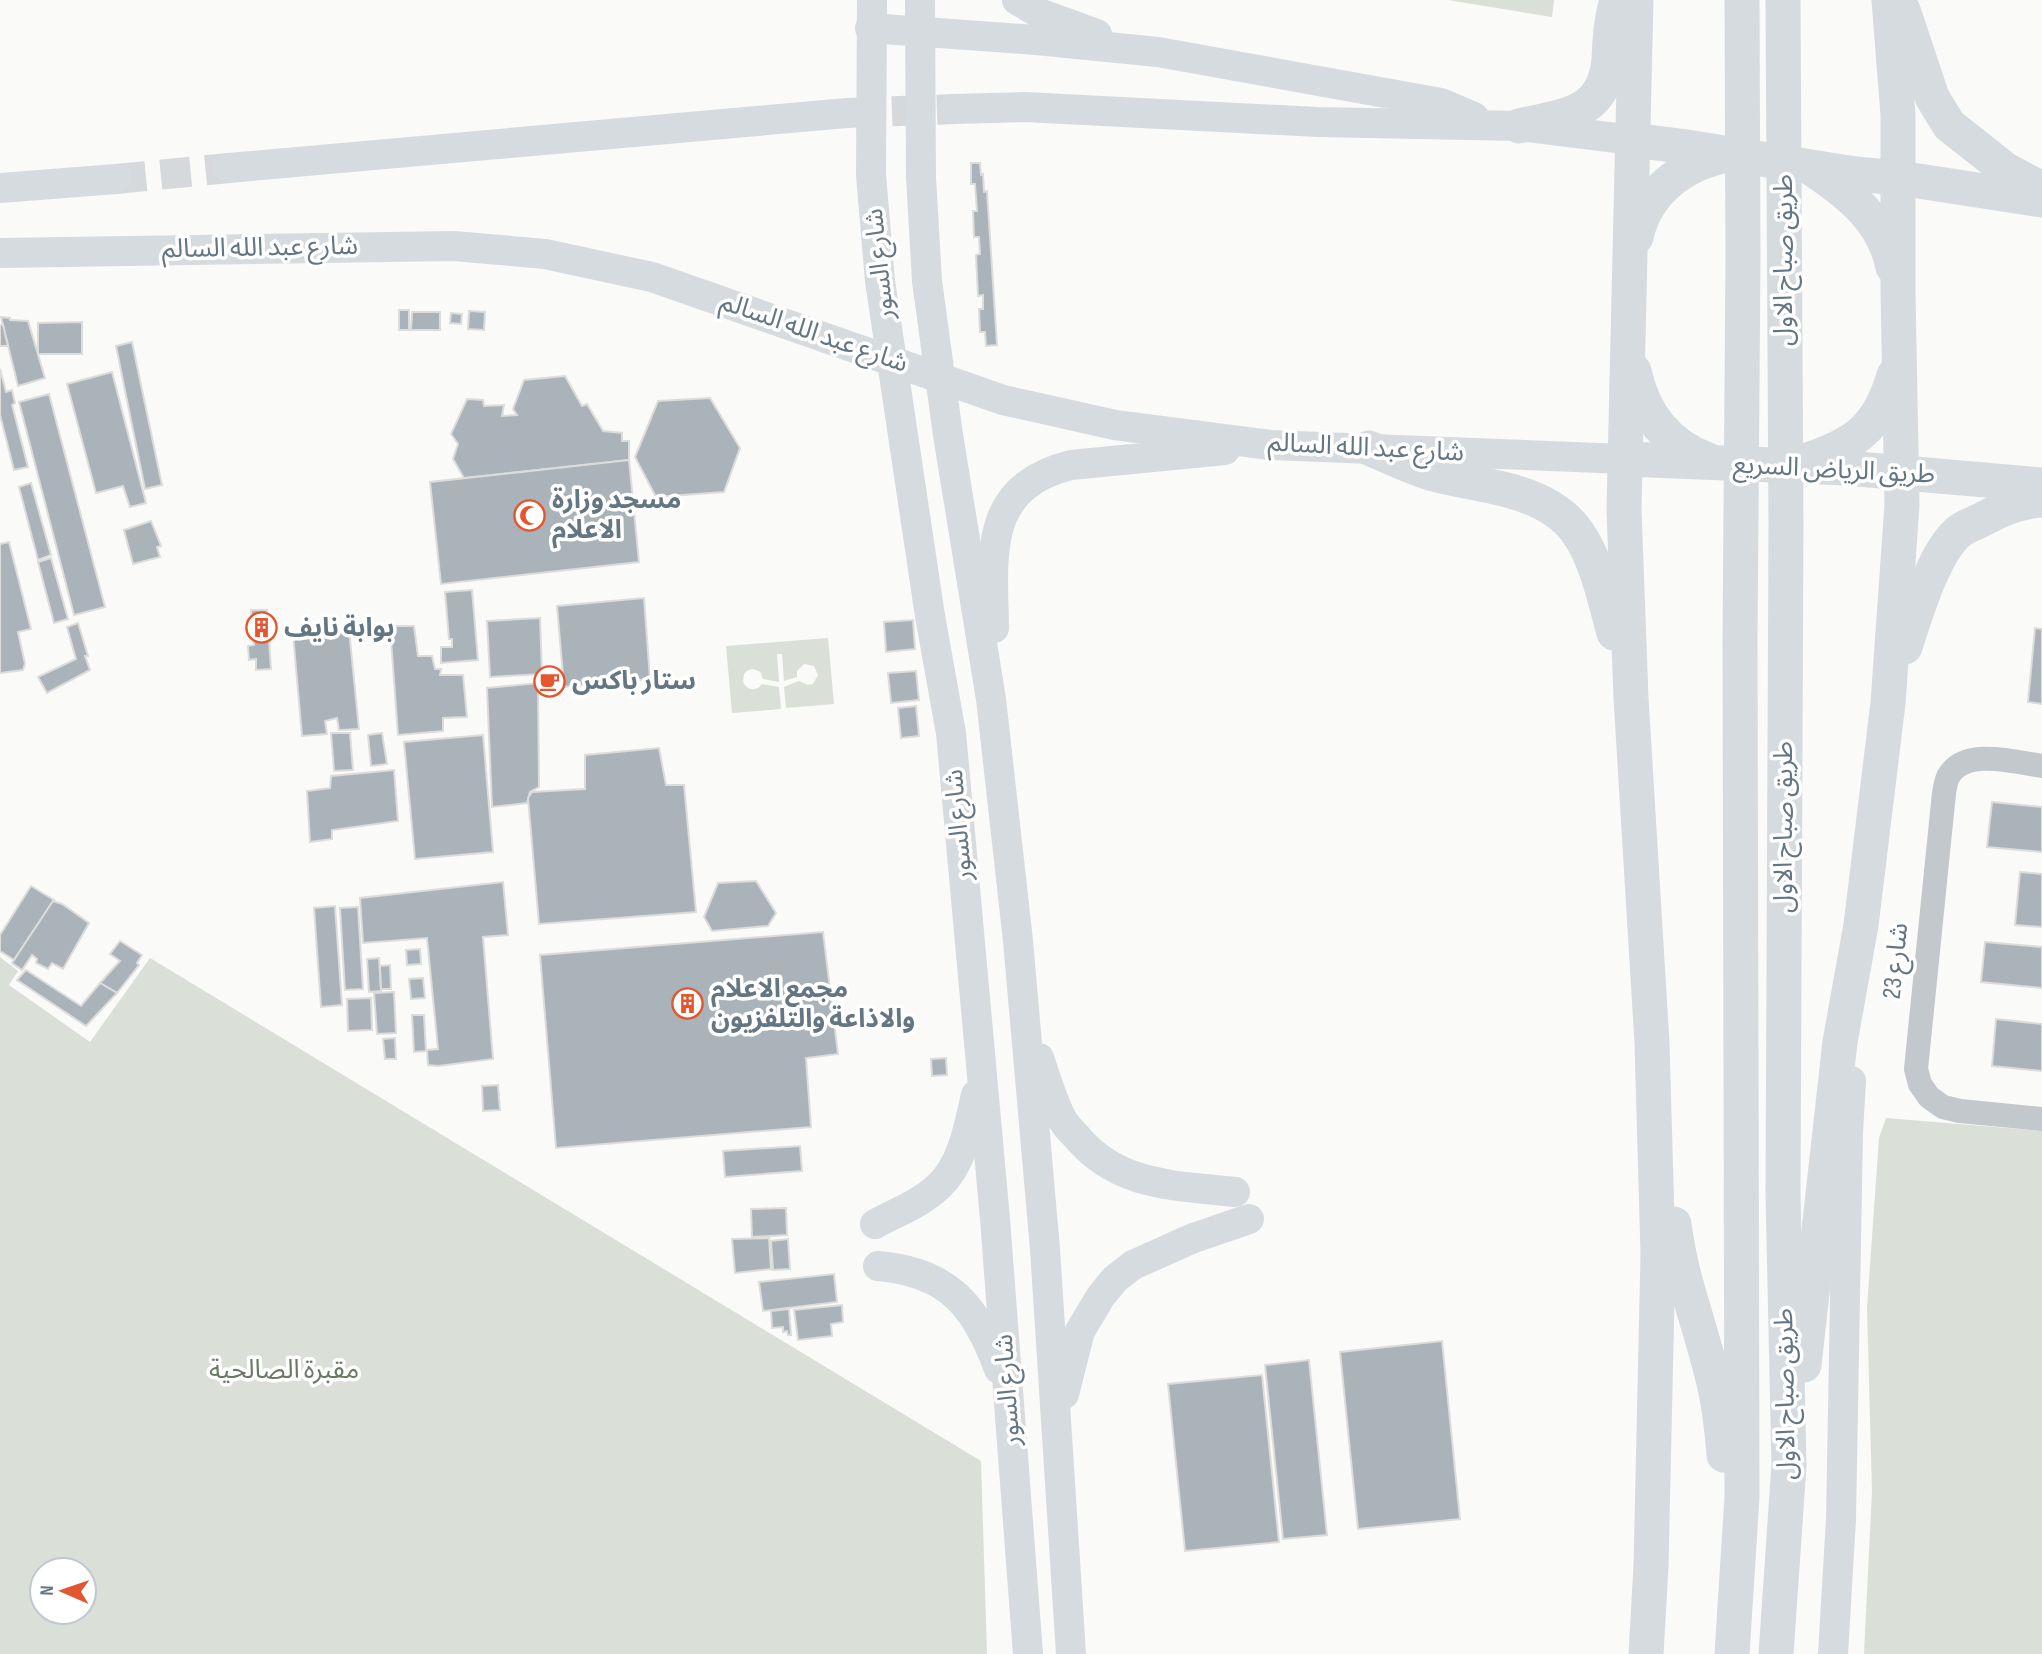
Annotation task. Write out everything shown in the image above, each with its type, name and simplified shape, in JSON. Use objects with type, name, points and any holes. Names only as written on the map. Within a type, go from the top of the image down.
[{"type":"highway","points":[[1502,125],[1575,113],[1597,96],[1607,75],[1611,27],[1617,0]]},
{"type":"highway","points":[[1636,0],[1625,561],[1652,1043],[1658,1254],[1651,1566],[1646,1654]]},
{"type":"highway","name":"طريق صباح الاول","points":[[1732,1654],[1742,1497],[1742,0]]},
{"type":"highway","name":"طريق صباح الاول","points":[[1776,1654],[1789,1465],[1783,1194],[1786,552],[1783,0]]},
{"type":"highway","points":[[1789,1465],[1806,1353],[1840,1042],[1861,925],[1888,703],[1902,505],[1898,115],[1889,0]]},
{"type":"highway","points":[[1899,0],[1932,97],[1948,125],[2006,170],[2042,189]]},
{"type":"highway","points":[[1633,140],[1689,156],[1731,154],[1808,166],[1854,186],[1899,178],[2042,200]]},
{"type":"highway","points":[[1629,279],[1637,232],[1645,211],[1689,156]]},
{"type":"highway","points":[[1854,186],[1892,259],[1898,291]]},
{"type":"highway","points":[[1629,340],[1637,385],[1646,407],[1677,453]]},
{"type":"highway","points":[[1841,458],[1875,420],[1887,399],[1900,355]]},
{"type":"highway","points":[[1369,448],[1431,474],[1523,495],[1545,505],[1568,521],[1587,548],[1600,581],[1631,698]]},
{"type":"highway","name":"طريق الرياض السريع","points":[[1625,459],[1677,453],[1716,463],[1790,466],[1841,458],[1902,473],[2042,485]]},
{"type":"highway","points":[[1888,703],[1920,599],[1947,544],[1960,531],[1998,511],[2027,501],[2042,500]]},
{"type":"highway","points":[[1652,1043],[1676,1244],[1713,1377],[1722,1433],[1737,1578]]},
{"type":"main road","name":"شارع السور","points":[[920,0],[922,190],[927,281],[939,378],[997,743],[1045,1249],[1071,1654]]},
{"type":"main road","points":[[1017,0],[1051,18],[1158,52]]},
{"type":"main road","name":"شارع السور","points":[[871,14],[872,175],[880,281],[930,615],[951,733],[982,1075],[1028,1654]]},
{"type":"main road","points":[[871,14],[919,31],[1158,52],[1441,103],[1502,125]]},
{"type":"main road","points":[[954,110],[1025,107],[1318,122],[1502,125],[1633,140]]},
{"type":"main road","points":[[229,168],[847,113]]},
{"type":"main road","points":[[0,188],[116,179]]},
{"type":"main road","name":"شارع عبد الله السالم","points":[[0,253],[454,246],[545,254],[652,276],[1003,400],[1115,425],[1270,445],[1625,459]]},
{"type":"main road","points":[[997,743],[994,551],[1000,520],[1016,495],[1040,476],[1071,465],[1270,445]]},
{"type":"main road","name":"طريق صباح الاول","points":[[1833,1654],[1841,1520],[1848,1132],[1861,925]]},
{"type":"main road","points":[[1023,1006],[1047,1082],[1063,1120],[1085,1147],[1125,1174],[1150,1182],[1235,1192]]},
{"type":"main road","points":[[875,1224],[918,1202],[942,1184],[951,1172],[959,1157],[982,1075]]},
{"type":"main road","points":[[1057,1421],[1080,1331],[1101,1296],[1115,1279],[1133,1265],[1160,1252],[1249,1219]]},
{"type":"main road","points":[[878,1266],[900,1268],[926,1276],[950,1290],[965,1304],[978,1321],[988,1342],[1009,1403]]},
{"type":"street","name":"شارع 23","points":[[2042,765],[1978,758],[1966,761],[1948,776],[1944,793],[1916,1069],[1920,1084],[1929,1097],[1943,1107],[2042,1119]]},
{"type":"street","points":[[1012,1654],[1025,1612]]},
{"type":"green space","points":[[1448,0],[1554,0],[1552,17]]},
{"type":"green space","points":[[828,638],[834,704],[786,708],[784,687],[799,681],[813,684],[818,675],[814,666],[804,664],[797,671],[797,677],[784,681],[782,654],[777,654],[779,682],[763,679],[761,673],[752,669],[744,674],[743,682],[752,689],[762,684],[779,687],[781,709],[732,713],[726,646]]},
{"type":"green space","name":"مقبرة الصالحية","points":[[0,957],[18,971],[9,985],[90,1042],[150,958],[981,1461],[987,1654],[0,1654]]},
{"type":"green space","points":[[1886,1118],[2042,1131],[2042,1654],[1864,1654],[1872,1491],[1867,1308],[1879,1138]]},
{"type":"building","points":[[971,163],[980,163],[984,192],[987,191],[997,345],[986,346],[985,332],[980,332],[979,309],[983,309],[983,295],[978,296],[976,255],[980,254],[979,237],[974,237],[973,211],[977,211],[975,184],[971,184]]},
{"type":"building","points":[[399,310],[409,310],[409,330],[399,330]]},
{"type":"building","points":[[469,311],[485,312],[484,330],[468,329]]},
{"type":"building","points":[[412,312],[440,312],[440,330],[411,330]]},
{"type":"building","points":[[451,313],[462,314],[461,324],[450,323]]},
{"type":"building","points":[[1,317],[28,321],[45,378],[18,386]]},
{"type":"building","points":[[82,322],[82,354],[38,354],[38,323]]},
{"type":"building","points":[[0,325],[3,325],[8,346],[0,346]]},
{"type":"building","points":[[132,342],[162,485],[145,489],[116,346]]},
{"type":"building","points":[[0,369],[6,392],[12,390],[15,403],[12,405],[28,467],[14,470],[0,415]]},
{"type":"building","points":[[112,372],[146,503],[130,507],[123,486],[96,493],[67,384]]},
{"type":"building","points":[[565,376],[582,406],[587,404],[603,431],[622,433],[622,441],[629,441],[629,460],[464,478],[453,459],[458,444],[451,434],[467,399],[483,400],[484,406],[504,405],[502,416],[517,415],[513,409],[524,380]]},
{"type":"building","points":[[49,394],[105,607],[74,615],[19,402]]},
{"type":"building","points":[[710,398],[740,448],[724,492],[656,497],[635,457],[658,401]]},
{"type":"building","name":"مسجد وزارة الاعلام","points":[[629,460],[639,562],[441,584],[430,482]]},
{"type":"building","points":[[31,483],[51,555],[38,560],[19,487]]},
{"type":"building","points":[[151,521],[161,546],[157,547],[160,557],[133,564],[124,530]]},
{"type":"building","points":[[9,542],[31,629],[18,632],[25,664],[23,670],[0,673],[0,544]]},
{"type":"building","points":[[51,558],[68,619],[54,623],[38,562]]},
{"type":"building","points":[[472,590],[478,660],[441,663],[441,647],[452,647],[445,592]]},
{"type":"building","points":[[644,598],[650,679],[564,687],[557,606]]},
{"type":"building","name":"بوابة نايف","points":[[251,610],[267,610],[271,669],[256,670],[256,659],[249,660],[248,646],[254,645]]},
{"type":"building","points":[[540,618],[542,674],[490,677],[487,621]]},
{"type":"building","points":[[913,620],[915,649],[886,652],[884,622]]},
{"type":"building","points":[[78,623],[90,670],[47,693],[38,677],[76,659],[67,627]]},
{"type":"building","points":[[390,626],[414,626],[418,656],[432,656],[435,669],[441,669],[440,675],[463,675],[467,717],[443,718],[443,731],[398,735]]},
{"type":"building","points":[[2035,628],[2042,629],[2042,704],[2028,702]]},
{"type":"building","points":[[349,630],[359,729],[339,730],[337,718],[325,721],[327,734],[302,736],[293,634]]},
{"type":"building","points":[[916,671],[919,700],[891,703],[888,673]]},
{"type":"building","points":[[538,683],[539,787],[530,792],[527,803],[492,807],[487,688]]},
{"type":"building","points":[[916,706],[919,736],[901,738],[898,708]]},
{"type":"building","points":[[331,733],[350,733],[353,770],[334,771]]},
{"type":"building","points":[[382,733],[387,764],[371,766],[368,735]]},
{"type":"building","points":[[483,735],[493,852],[415,859],[404,742]]},
{"type":"building","name":"مجمع الاعلام والاذاعة والتلفزيون","points":[[659,748],[666,785],[684,785],[696,912],[539,924],[528,798],[532,792],[585,789],[585,755]]},
{"type":"building","points":[[394,770],[398,821],[332,830],[332,839],[310,842],[307,791],[330,788],[331,776]]},
{"type":"building","points":[[1992,802],[2042,807],[2042,852],[1987,847]]},
{"type":"building","points":[[2020,872],[2042,874],[2042,927],[2015,925]]},
{"type":"building","points":[[756,881],[776,913],[768,926],[712,931],[704,917],[718,883]]},
{"type":"building","points":[[503,882],[508,935],[483,937],[493,1059],[428,1065],[427,1050],[438,1049],[427,938],[363,943],[360,898]]},
{"type":"building","points":[[31,886],[54,900],[14,960],[0,951],[0,935]]},
{"type":"building","points":[[53,901],[62,904],[89,923],[63,969],[52,963],[48,969],[36,963],[37,959],[32,955],[22,970],[12,963]]},
{"type":"building","points":[[335,906],[342,1005],[321,1007],[314,908]]},
{"type":"building","points":[[358,907],[363,989],[345,990],[340,908]]},
{"type":"building","name":"مجمع الاعلام والاذاعة والتلفزيون","points":[[823,932],[838,1054],[806,1058],[811,1127],[556,1148],[540,955]]},
{"type":"building","points":[[120,941],[142,955],[137,963],[139,965],[117,993],[100,983],[120,961],[110,954]]},
{"type":"building","points":[[1985,942],[2042,947],[2042,988],[1981,982]]},
{"type":"building","points":[[420,949],[421,964],[407,965],[406,950]]},
{"type":"building","points":[[379,958],[381,991],[369,992],[367,959]]},
{"type":"building","points":[[390,965],[391,989],[381,989],[380,966]]},
{"type":"building","points":[[26,970],[81,1006],[100,983],[117,993],[86,1026],[17,980]]},
{"type":"building","points":[[423,978],[425,998],[411,999],[409,979]]},
{"type":"building","points":[[394,992],[396,1033],[377,1034],[374,993]]},
{"type":"building","points":[[371,998],[372,1030],[348,1031],[347,999]]},
{"type":"building","points":[[412,1015],[424,1015],[426,1051],[414,1052]]},
{"type":"building","points":[[1996,1019],[2042,1024],[2042,1071],[1992,1066]]},
{"type":"building","points":[[395,1038],[396,1059],[385,1059],[383,1039]]},
{"type":"building","points":[[946,1058],[947,1075],[932,1076],[931,1059]]},
{"type":"building","points":[[498,1085],[500,1110],[483,1111],[482,1086]]},
{"type":"building","points":[[800,1146],[802,1171],[725,1177],[723,1151]]},
{"type":"building","points":[[786,1208],[787,1235],[752,1237],[751,1209]]},
{"type":"building","points":[[769,1238],[771,1269],[735,1273],[732,1239]]},
{"type":"building","points":[[788,1239],[790,1269],[773,1270],[771,1241]]},
{"type":"building","points":[[834,1274],[837,1302],[763,1311],[759,1282]]},
{"type":"building","points":[[842,1305],[843,1322],[831,1324],[832,1336],[798,1340],[794,1310]]},
{"type":"building","points":[[789,1309],[791,1335],[788,1335],[787,1331],[783,1332],[783,1327],[772,1328],[771,1311]]},
{"type":"building","points":[[1442,1341],[1460,1519],[1358,1529],[1340,1352]]},
{"type":"building","points":[[1309,1360],[1327,1535],[1283,1539],[1265,1365]]},
{"type":"building","points":[[1262,1375],[1279,1542],[1185,1551],[1168,1384]]},
{"type":"tunnel","points":[[847,113],[954,109]]},
{"type":"tunnel","points":[[116,179],[229,168]]},
{"type":"place","name":"مسجد وزارة الاعلام","points":[[529,515]]},
{"type":"place","name":"بوابة نايف","points":[[261,628]]},
{"type":"place","name":"ستار باكس","points":[[549,681]]},
{"type":"place","name":"مجمع الاعلام والاذاعة والتلفزيون","points":[[688,1004]]}]
